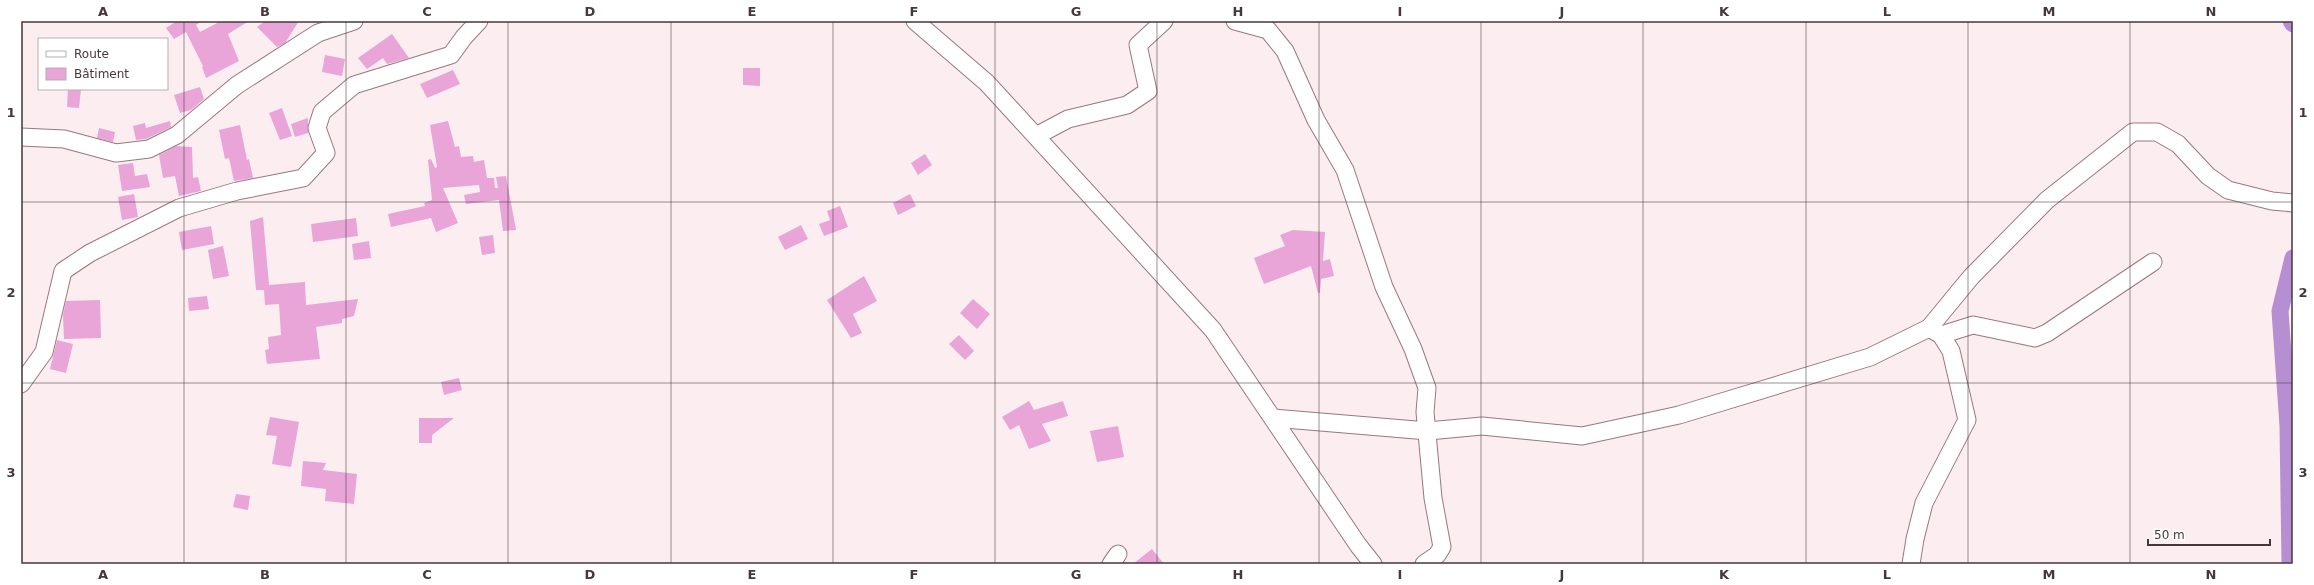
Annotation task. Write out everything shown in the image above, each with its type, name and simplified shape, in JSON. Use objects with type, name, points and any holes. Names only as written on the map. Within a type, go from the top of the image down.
[{"type":"street","points":[[21,137],[64,139],[116,153],[149,150],[177,135],[237,85],[318,33],[354,21]]},
{"type":"street","points":[[21,384],[44,352],[63,271],[90,252],[180,208],[237,191],[303,178],[326,153],[317,128],[322,112],[354,85],[451,55],[464,37],[479,21]]},
{"type":"street","points":[[915,21],[987,83],[1213,330],[1358,545],[1373,564]]},
{"type":"street","points":[[1036,136],[1068,119],[1127,105],[1148,91],[1138,45],[1164,21]]},
{"type":"street","points":[[1235,21],[1268,30],[1285,51],[1316,120],[1346,170],[1384,287],[1414,348],[1427,388],[1425,412],[1428,431],[1433,498],[1442,547],[1437,555],[1424,564]]},
{"type":"street","points":[[1935,332],[1972,277],[2047,200],[2133,132],[2158,132],[2178,144],[2208,176],[2228,190],[2272,201],[2293,203]]},
{"type":"street","points":[[1273,418],[1428,431],[1482,426],[1582,436],[1679,415],[1870,357],[1935,332],[1973,325],[2035,338],[2047,333],[2153,262]]},
{"type":"street","points":[[1911,564],[1915,539],[1924,503],[1967,420],[1951,352],[1935,332]]},
{"type":"building","points":[[177,21],[202,21],[196,25],[200,32],[221,21],[249,21],[228,34],[239,61],[206,78],[202,67],[203,66],[186,32],[174,39],[166,28]]},
{"type":"building","points":[[265,21],[299,21],[285,43],[277,47],[257,27]]},
{"type":"building","points":[[392,34],[409,58],[387,64],[383,58],[367,69],[358,58]]},
{"type":"building","points":[[325,55],[345,59],[342,76],[322,72]]},
{"type":"building","points":[[743,68],[760,68],[760,86],[743,85]]},
{"type":"building","points":[[453,70],[460,84],[427,98],[420,84]]},
{"type":"building","points":[[200,87],[204,99],[191,110],[180,113],[174,95]]},
{"type":"building","points":[[68,90],[81,90],[79,108],[67,107]]},
{"type":"building","points":[[282,108],[292,136],[280,140],[269,113]]},
{"type":"building","points":[[308,118],[308,133],[295,137],[291,124]]},
{"type":"building","points":[[170,121],[171,127],[146,139],[136,140],[133,126],[145,123],[146,128]]},
{"type":"building","points":[[448,121],[455,147],[459,146],[461,157],[473,156],[474,162],[484,160],[487,178],[494,178],[495,188],[498,188],[496,177],[506,176],[516,230],[503,231],[499,200],[466,204],[464,195],[480,192],[479,185],[443,188],[458,223],[436,232],[431,218],[391,227],[388,214],[425,206],[424,203],[432,200],[428,160],[431,159],[435,168],[437,167],[430,125]]},
{"type":"building","points":[[240,125],[247,160],[249,159],[253,178],[234,181],[229,158],[225,159],[219,130]]},
{"type":"building","points":[[99,128],[115,132],[113,142],[97,138]]},
{"type":"building","points":[[176,146],[192,147],[193,178],[198,177],[201,191],[179,196],[175,176],[163,178],[159,155]]},
{"type":"building","points":[[925,154],[932,165],[918,175],[911,163]]},
{"type":"building","points":[[133,163],[135,176],[147,174],[150,187],[122,191],[118,165]]},
{"type":"building","points":[[134,194],[138,217],[122,220],[118,197]]},
{"type":"building","points":[[910,194],[916,206],[898,215],[893,203]]},
{"type":"building","points":[[840,206],[848,227],[824,236],[819,224],[830,220],[827,211]]},
{"type":"building","points":[[263,217],[269,285],[305,282],[306,305],[358,299],[354,316],[342,319],[342,323],[316,327],[320,359],[267,364],[265,350],[269,349],[268,337],[281,335],[279,304],[265,305],[264,290],[256,290],[250,221]]},
{"type":"building","points":[[356,218],[358,236],[313,242],[311,224]]},
{"type":"building","points":[[801,225],[808,239],[785,250],[778,237]]},
{"type":"building","points":[[211,226],[214,244],[182,250],[179,232]]},
{"type":"building","points":[[1293,230],[1325,232],[1323,261],[1330,259],[1334,276],[1321,279],[1320,293],[1318,293],[1311,266],[1264,284],[1254,258],[1285,246],[1280,235]]},
{"type":"building","points":[[493,235],[495,253],[482,255],[479,237]]},
{"type":"building","points":[[369,241],[371,258],[354,260],[352,244]]},
{"type":"building","points":[[223,246],[229,276],[213,279],[208,250]]},
{"type":"building","points":[[864,276],[877,301],[853,314],[862,333],[851,338],[827,300]]},
{"type":"building","points":[[207,296],[209,309],[189,311],[188,298]]},
{"type":"building","points":[[973,299],[990,314],[977,329],[960,313]]},
{"type":"building","points":[[100,300],[101,338],[64,339],[63,315],[66,301]]},
{"type":"building","points":[[959,335],[974,351],[965,360],[949,344]]},
{"type":"building","points":[[57,340],[73,344],[66,373],[50,369]]},
{"type":"building","points":[[459,378],[462,390],[444,395],[441,382]]},
{"type":"building","points":[[1029,401],[1034,410],[1063,401],[1068,416],[1042,424],[1051,441],[1029,449],[1019,425],[1010,430],[1002,417]]},
{"type":"building","points":[[270,417],[299,422],[291,467],[272,464],[277,436],[266,435]]},
{"type":"building","points":[[419,418],[454,418],[432,435],[432,443],[419,443]]},
{"type":"building","points":[[1118,426],[1124,457],[1097,462],[1090,431]]},
{"type":"building","points":[[303,461],[326,463],[323,470],[357,474],[354,504],[325,501],[326,489],[301,486]]},
{"type":"building","points":[[236,494],[250,496],[248,510],[233,507]]},
{"type":"building","points":[[1152,549],[1164,564],[1133,564]]},
{"type":"waterway","points":[[2290,564],[2288,426],[2280,311],[2293,258]]}]
